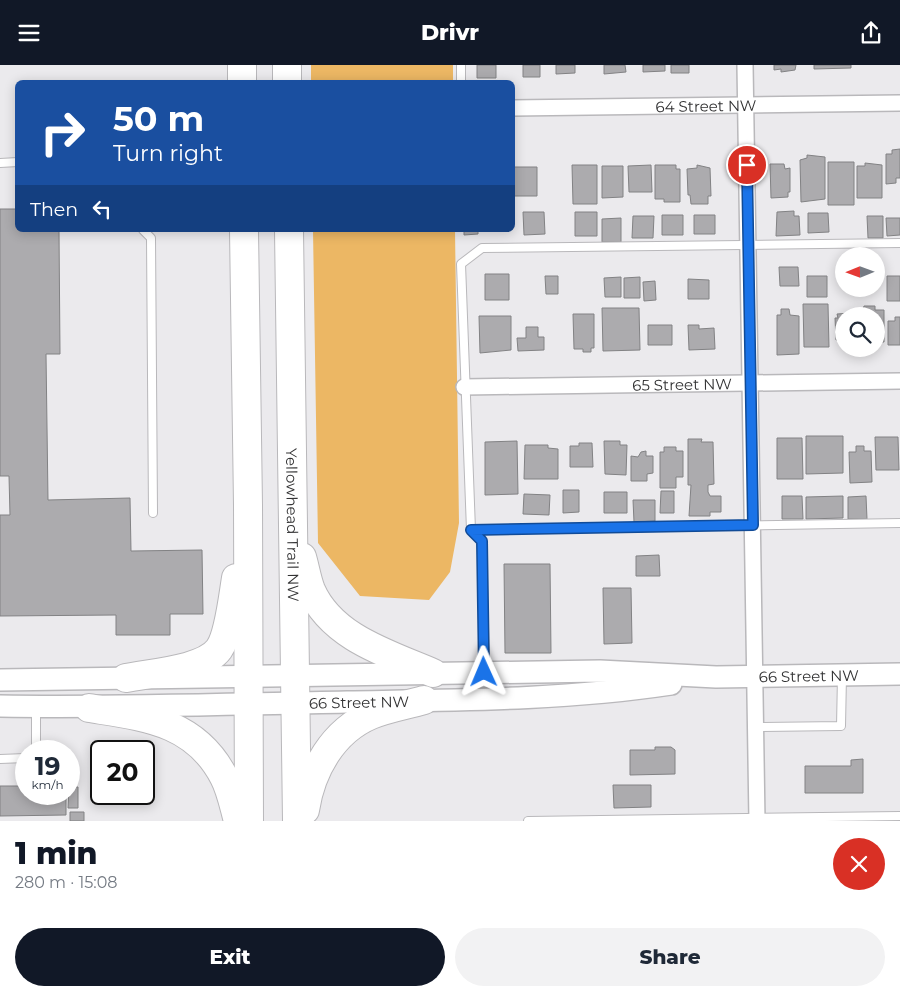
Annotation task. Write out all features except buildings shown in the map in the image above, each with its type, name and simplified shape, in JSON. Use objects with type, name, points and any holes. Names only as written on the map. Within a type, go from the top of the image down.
[{"type":"highway","points":[[242,65],[242,80]]},
{"type":"highway","points":[[287,65],[288,80]]},
{"type":"highway","points":[[244,232],[248,505],[249,821]]},
{"type":"highway","name":"Yellowhead Trail NW","points":[[289,232],[297,821]]},
{"type":"highway","points":[[126,678],[200,663],[219,649],[229,619],[248,505]]},
{"type":"highway","points":[[293,526],[311,590],[334,622],[360,641],[433,673]]},
{"type":"highway","points":[[304,821],[311,780],[322,760],[343,733],[372,714],[424,700]]},
{"type":"highway","points":[[89,708],[157,719],[186,734],[209,752],[225,778],[238,821]]},
{"type":"main road","name":"66 Street NW","points":[[0,707],[89,708],[249,704],[294,690],[433,673],[600,671],[716,677],[900,674]]},
{"type":"main road","name":"66 Street NW","points":[[0,680],[249,676],[294,690],[424,700],[479,700],[626,691],[716,677]]},
{"type":"street","points":[[745,65],[757,819]]},
{"type":"street","name":"64 Street NW","points":[[515,108],[900,103]]},
{"type":"street","name":"65 Street NW","points":[[464,387],[900,381]]},
{"type":"lane","points":[[461,65],[461,80]]},
{"type":"lane","points":[[0,163],[15,162]]},
{"type":"lane","points":[[145,232],[151,238],[153,513]]},
{"type":"lane","points":[[484,672],[482,541],[471,530],[464,387],[461,264],[482,248],[900,243]]},
{"type":"lane","points":[[471,530],[900,523]]},
{"type":"lane","points":[[756,727],[841,726],[842,675]]},
{"type":"lane","points":[[36,707],[36,740]]},
{"type":"lane","points":[[0,759],[15,758]]},
{"type":"lane","points":[[528,821],[900,816]]},
{"type":"shaded area","points":[[311,65],[453,65],[453,80],[311,80]]},
{"type":"shaded area","points":[[313,232],[455,232],[459,523],[450,572],[429,600],[360,596],[318,543]]},
{"type":"route","points":[[484,672],[482,541],[471,530],[753,525],[747,165]]}]
